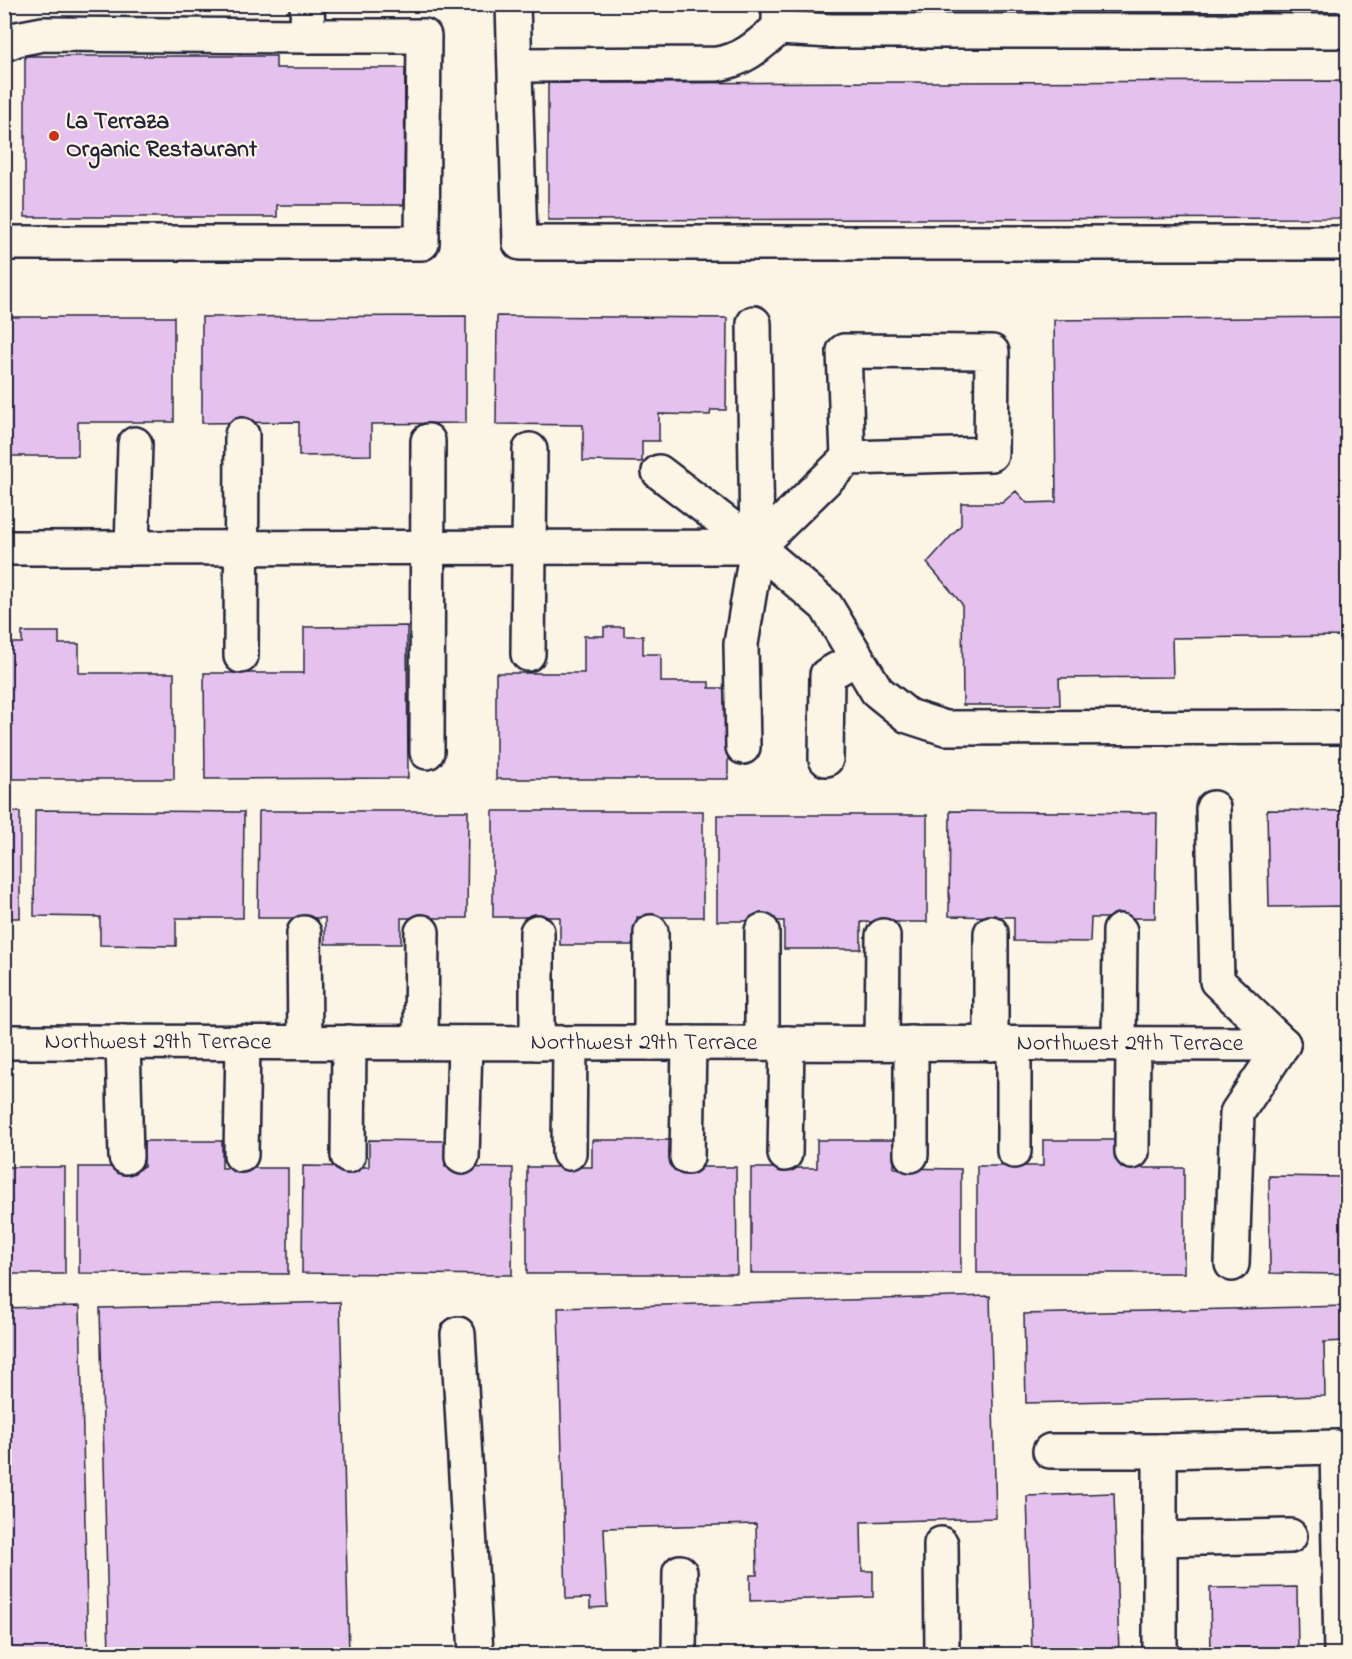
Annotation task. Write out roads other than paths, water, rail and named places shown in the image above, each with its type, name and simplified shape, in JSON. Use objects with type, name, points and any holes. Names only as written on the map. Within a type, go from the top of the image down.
[{"type":"street","points":[[513,4],[520,243],[1347,243]]},
{"type":"street","points":[[515,65],[717,64],[740,58],[754,51],[779,16],[831,31],[1347,31]]},
{"type":"street","points":[[4,44],[43,34],[308,20],[424,36],[422,243],[4,243]]},
{"type":"street","points":[[743,747],[741,644],[757,547],[754,323]]},
{"type":"street","points":[[4,548],[757,547],[848,458],[991,454],[992,352],[844,351],[848,458]]},
{"type":"street","points":[[241,656],[242,435]]},
{"type":"street","points":[[427,752],[428,441]]},
{"type":"street","points":[[132,548],[135,444]]},
{"type":"street","points":[[528,654],[530,450]]},
{"type":"street","points":[[659,472],[757,547],[826,606],[877,691],[908,716],[945,728],[1347,727]]},
{"type":"street","points":[[826,759],[827,675],[857,658]]},
{"type":"street","points":[[1213,808],[1217,981],[1283,1044],[1237,1113],[1232,1264]]},
{"type":"street","points":[[762,931],[785,1154]]},
{"type":"street","points":[[1120,931],[1132,1152]]},
{"type":"street","points":[[421,1042],[422,932]]},
{"type":"street","points":[[537,932],[537,1043]]},
{"type":"street","points":[[651,932],[651,1043]]},
{"type":"street","points":[[304,933],[305,1042]]},
{"type":"street","points":[[991,933],[1014,1151]]},
{"type":"street","points":[[883,936],[911,1155]]},
{"type":"street","name":"Northwest 29th Terrace","points":[[4,1042],[1283,1044]]},
{"type":"street","points":[[123,1042],[126,1157]]},
{"type":"street","points":[[241,1155],[243,1042]]},
{"type":"street","points":[[348,1156],[349,1042]]},
{"type":"street","points":[[462,1157],[465,1043]]},
{"type":"street","points":[[570,1043],[570,1153]]},
{"type":"street","points":[[687,1157],[689,1043]]},
{"type":"street","points":[[458,1334],[476,1654]]},
{"type":"street","points":[[1050,1451],[1337,1447],[1341,1654]]},
{"type":"street","points":[[1160,1451],[1160,1654]]},
{"type":"street","points":[[1160,1539],[1290,1536]]},
{"type":"street","points":[[941,1544],[942,1654]]},
{"type":"street","points":[[679,1654],[680,1572]]},
{"type":"place","name":"La Terraza Organic Restaurant","points":[[54,136]]}]
